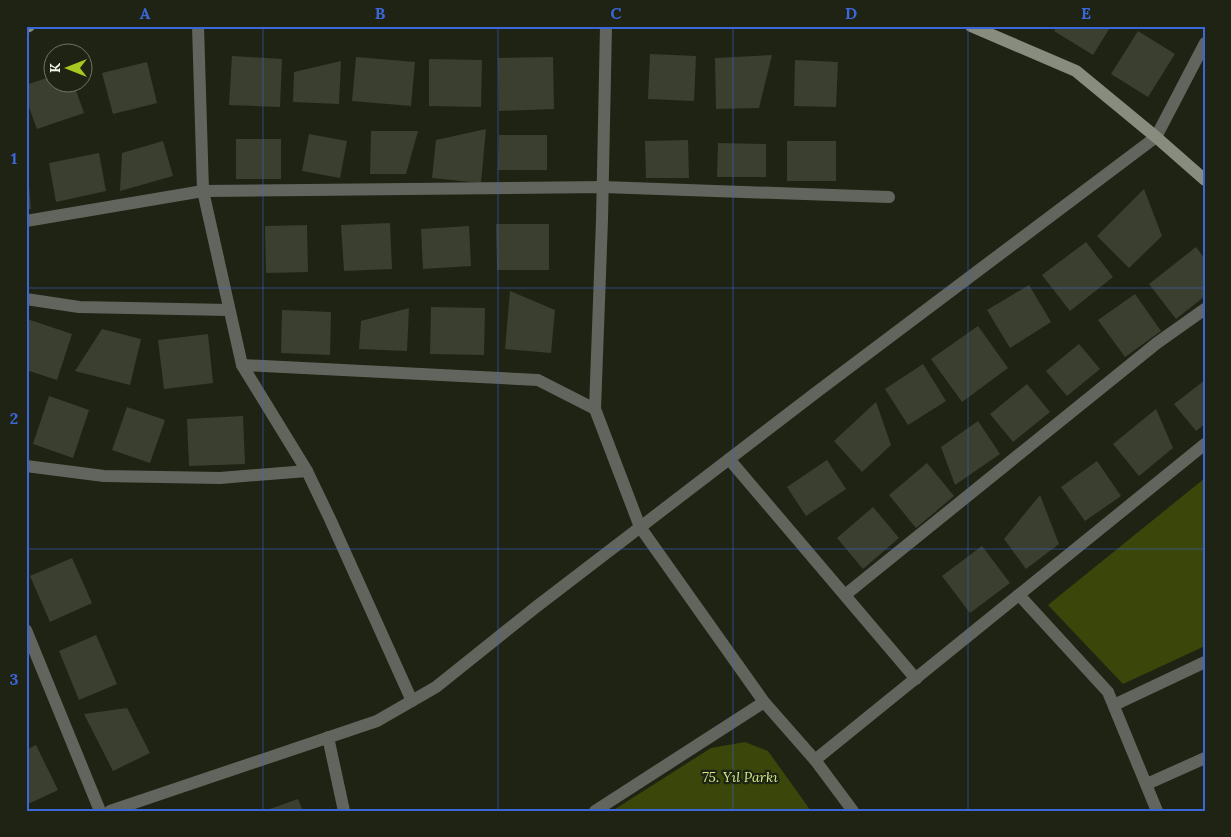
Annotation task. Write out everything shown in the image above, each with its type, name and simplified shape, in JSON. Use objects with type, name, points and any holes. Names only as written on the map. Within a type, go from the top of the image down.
[{"type":"street","points":[[198,26],[203,191],[242,365],[307,471],[412,701]]},
{"type":"street","points":[[606,26],[603,187],[595,409],[640,527],[764,702],[815,760],[853,811]]},
{"type":"street","points":[[971,26],[1076,71],[1205,180]]},
{"type":"street","points":[[110,811],[377,721],[436,687],[536,606],[818,390],[1156,137],[1205,43]]},
{"type":"street","points":[[26,221],[203,191],[603,187],[888,197]]},
{"type":"street","points":[[26,299],[79,307],[229,310]]},
{"type":"street","points":[[845,595],[1157,343],[1205,309]]},
{"type":"street","points":[[242,365],[538,380],[595,409]]},
{"type":"street","points":[[815,760],[1205,444]]},
{"type":"street","points":[[729,459],[916,679]]},
{"type":"street","points":[[26,466],[104,476],[220,478],[307,471]]},
{"type":"street","points":[[1019,595],[1108,692],[1157,811]]},
{"type":"street","points":[[26,630],[100,811]]},
{"type":"street","points":[[1114,705],[1205,662]]},
{"type":"street","points":[[595,811],[764,702]]},
{"type":"street","points":[[328,738],[344,811]]},
{"type":"street","points":[[1147,784],[1205,758]]},
{"type":"green space","points":[[1205,478],[1205,646],[1123,684],[1048,605]]},
{"type":"green space","name":"75. Yıl Parkı","points":[[745,742],[768,751],[811,811],[612,811],[711,748]]},
{"type":"building","points":[[1057,26],[1111,26],[1093,55],[1054,31]]},
{"type":"building","points":[[1138,31],[1175,54],[1148,97],[1111,74]]},
{"type":"building","points":[[650,54],[696,56],[694,101],[648,99]]},
{"type":"building","points":[[772,55],[759,108],[716,109],[715,58]]},
{"type":"building","points":[[232,56],[282,59],[280,107],[229,105]]},
{"type":"building","points":[[356,57],[415,62],[411,106],[352,101]]},
{"type":"building","points":[[553,57],[554,109],[499,111],[498,58]]},
{"type":"building","points":[[429,59],[482,60],[481,107],[429,106]]},
{"type":"building","points":[[795,60],[838,62],[836,107],[794,106]]},
{"type":"building","points":[[341,61],[339,104],[293,102],[294,72]]},
{"type":"building","points":[[147,62],[157,103],[113,114],[102,73]]},
{"type":"building","points":[[42,79],[42,92],[77,92],[84,113],[37,129],[26,99],[26,85]]},
{"type":"building","points":[[486,129],[481,183],[432,178],[436,140]]},
{"type":"building","points":[[371,131],[418,131],[406,174],[370,174]]},
{"type":"building","points":[[309,134],[347,141],[340,178],[302,171]]},
{"type":"building","points":[[499,135],[547,135],[547,170],[498,170]]},
{"type":"building","points":[[236,139],[281,139],[281,179],[236,179]]},
{"type":"building","points":[[688,140],[689,178],[646,178],[645,141]]},
{"type":"building","points":[[163,141],[173,176],[120,191],[122,153]]},
{"type":"building","points":[[787,141],[836,141],[836,181],[787,181]]},
{"type":"building","points":[[718,143],[766,144],[766,177],[717,177]]},
{"type":"building","points":[[99,153],[106,191],[56,202],[49,163]]},
{"type":"building","points":[[26,175],[28,175],[31,209],[26,209]]},
{"type":"building","points":[[1144,189],[1162,236],[1129,268],[1097,236]]},
{"type":"building","points":[[390,223],[392,269],[344,271],[341,225]]},
{"type":"building","points":[[496,224],[549,224],[549,270],[497,270]]},
{"type":"building","points":[[307,225],[308,272],[266,273],[265,226]]},
{"type":"building","points":[[469,226],[471,266],[423,269],[421,229]]},
{"type":"building","points":[[1086,242],[1113,277],[1070,311],[1042,275]]},
{"type":"building","points":[[1196,247],[1205,259],[1205,296],[1176,319],[1149,284]]},
{"type":"building","points":[[1029,285],[1051,322],[1010,348],[987,310]]},
{"type":"building","points":[[510,291],[555,310],[551,353],[505,349]]},
{"type":"building","points":[[1135,294],[1161,331],[1125,357],[1098,320]]},
{"type":"building","points":[[431,307],[485,308],[484,355],[430,354]]},
{"type":"building","points":[[409,308],[407,351],[359,349],[361,321]]},
{"type":"building","points":[[282,310],[331,312],[330,355],[281,353]]},
{"type":"building","points":[[27,319],[72,334],[57,380],[26,370]]},
{"type":"building","points":[[978,326],[1008,368],[962,402],[931,359]]},
{"type":"building","points":[[102,329],[141,339],[130,385],[75,371]]},
{"type":"building","points":[[208,334],[213,383],[164,389],[158,340]]},
{"type":"building","points":[[1079,344],[1100,369],[1067,396],[1046,371]]},
{"type":"building","points":[[923,364],[946,401],[908,425],[885,389]]},
{"type":"building","points":[[1205,380],[1205,424],[1196,431],[1174,404]]},
{"type":"building","points":[[1027,384],[1050,412],[1013,442],[990,414]]},
{"type":"building","points":[[49,396],[89,410],[73,458],[33,444]]},
{"type":"building","points":[[876,402],[891,445],[862,472],[834,441]]},
{"type":"building","points":[[127,407],[165,420],[150,463],[112,450]]},
{"type":"building","points":[[1156,409],[1173,448],[1139,476],[1113,444]]},
{"type":"building","points":[[243,416],[245,464],[189,466],[187,419]]},
{"type":"building","points":[[978,421],[1000,454],[955,485],[941,447]]},
{"type":"building","points":[[827,460],[846,489],[806,516],[787,487]]},
{"type":"building","points":[[1097,461],[1121,496],[1085,521],[1061,487]]},
{"type":"building","points":[[927,463],[954,496],[916,528],[889,495]]},
{"type":"building","points":[[1040,495],[1059,544],[1026,569],[1004,539]]},
{"type":"building","points":[[873,507],[899,538],[863,569],[837,538]]},
{"type":"building","points":[[982,546],[1010,583],[970,613],[942,576]]},
{"type":"building","points":[[72,558],[92,603],[50,622],[30,576]]},
{"type":"building","points":[[96,635],[117,684],[79,700],[59,651]]},
{"type":"building","points":[[127,708],[150,753],[113,771],[84,714]]},
{"type":"building","points":[[36,745],[58,790],[26,805],[26,750]]},
{"type":"building","points":[[298,799],[303,811],[267,811],[267,810]]}]
